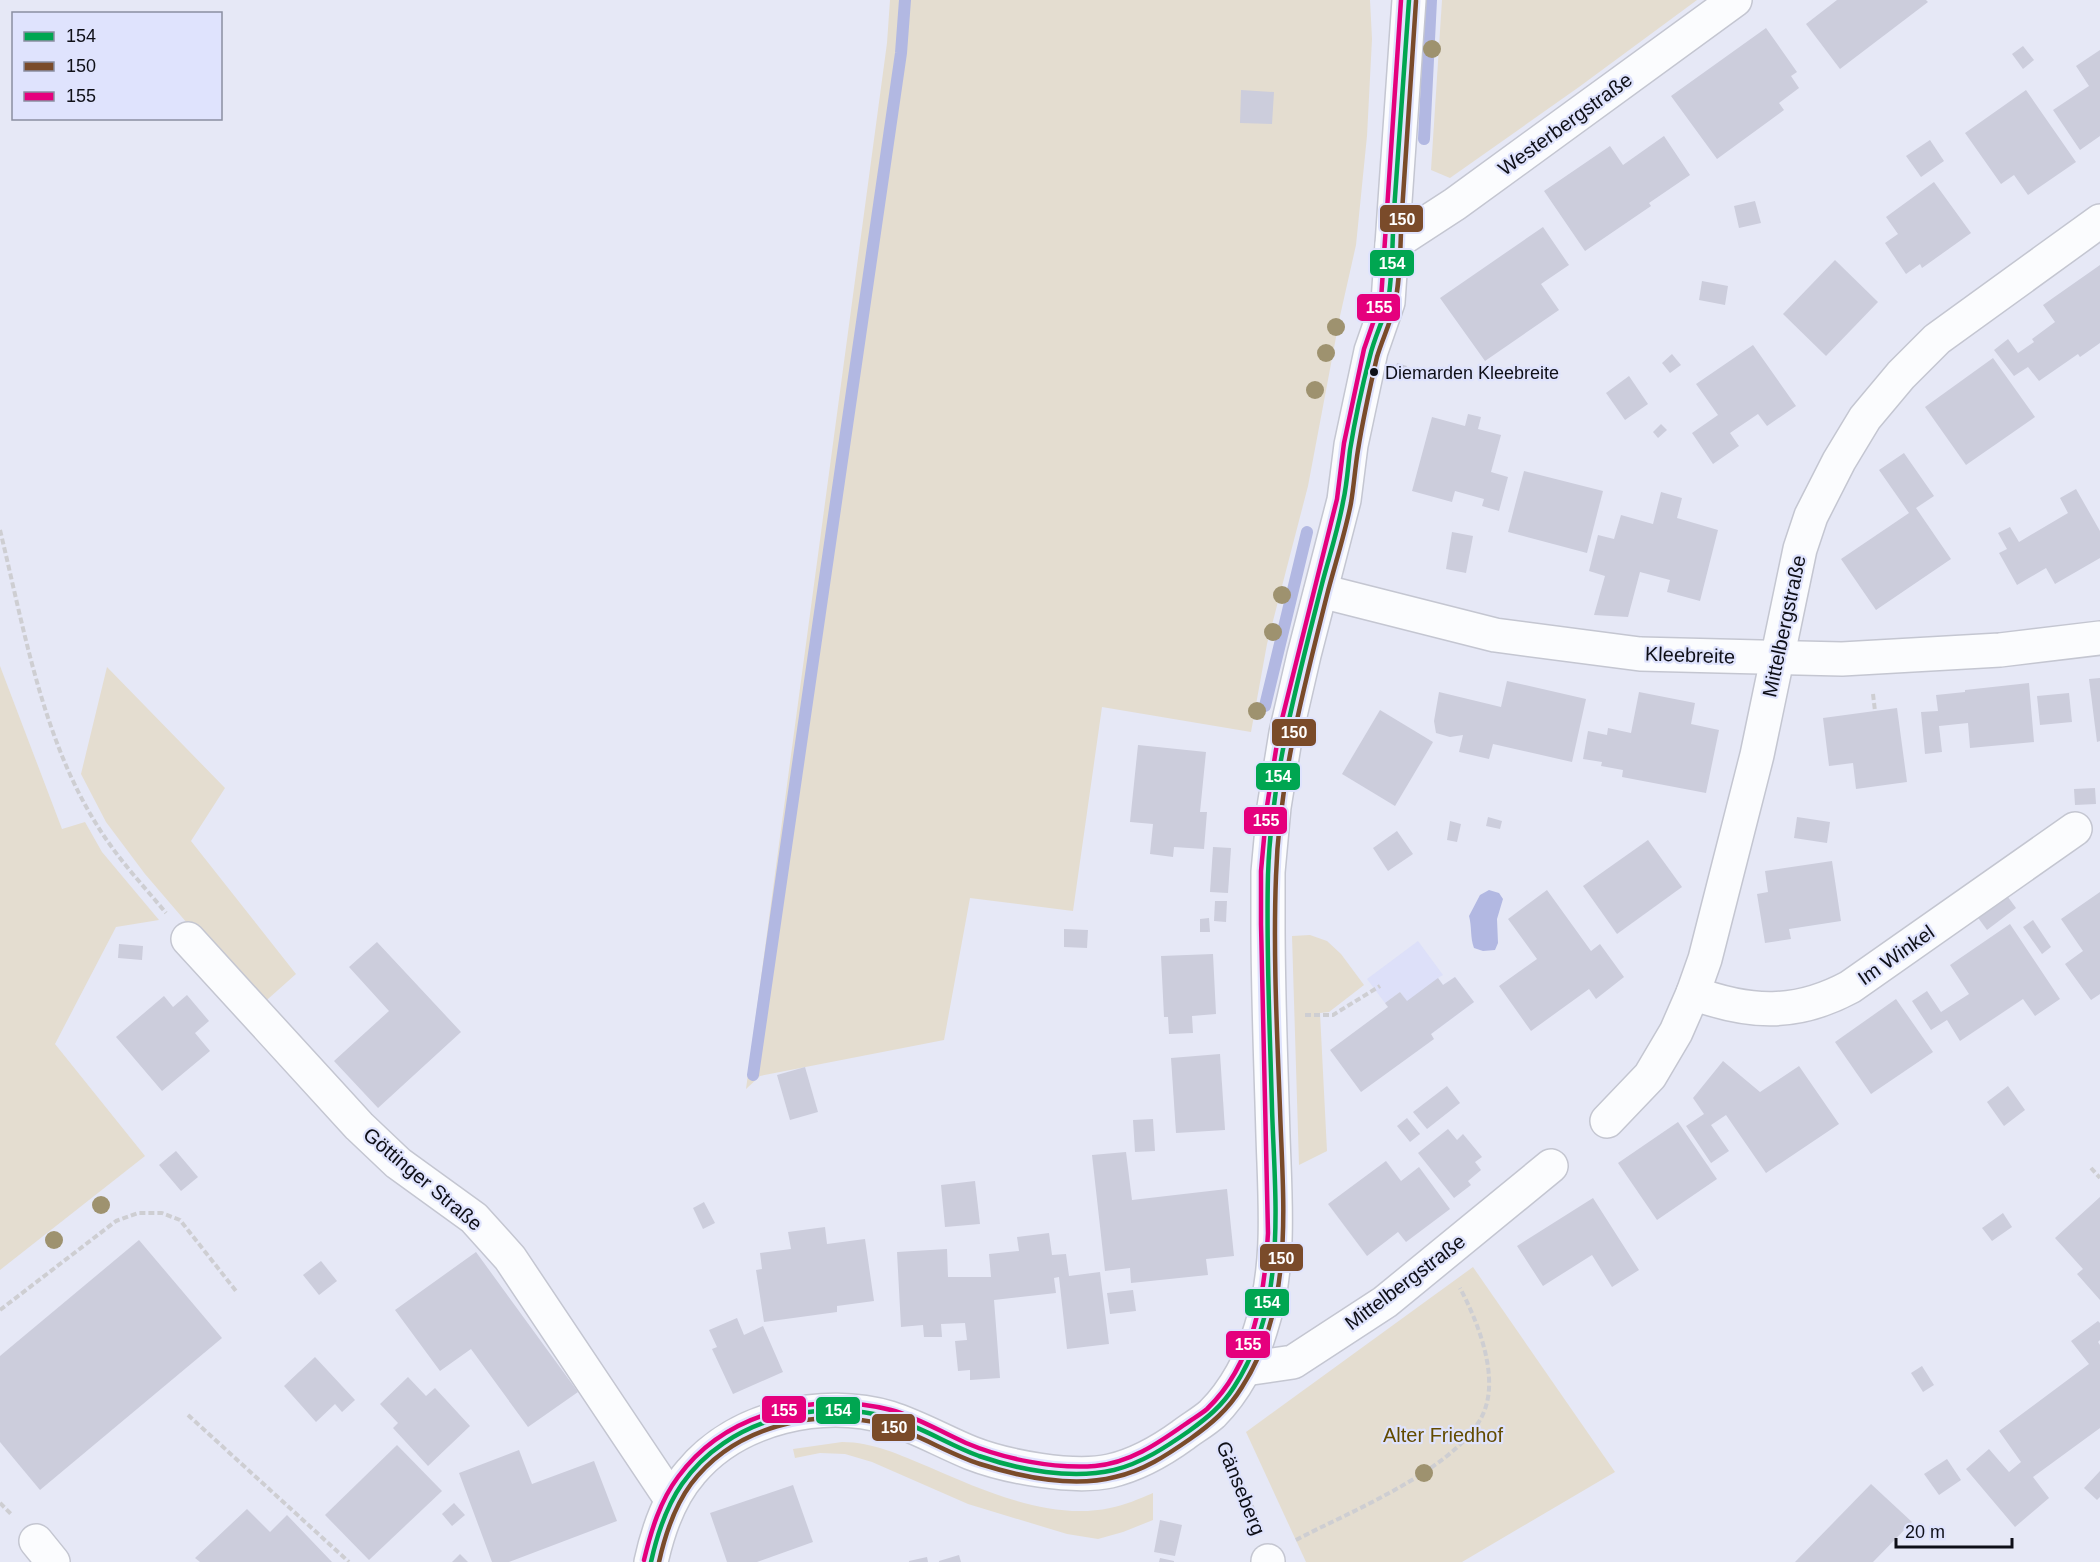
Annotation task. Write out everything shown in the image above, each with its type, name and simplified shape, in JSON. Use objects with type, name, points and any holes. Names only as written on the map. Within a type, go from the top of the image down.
[{"type":"street","points":[[651,1562],[671,1499],[691,1471],[717,1447],[748,1430],[782,1417],[819,1411],[857,1412],[891,1418],[974,1454],[1006,1464],[1072,1474],[1109,1471],[1139,1461],[1167,1446],[1211,1415],[1245,1369],[1261,1330],[1267,1305],[1275,1246],[1268,934],[1268,872],[1274,807],[1286,734],[1344,500],[1351,444],[1371,351],[1388,302],[1409,0]]},
{"type":"street","name":"Westerbergstraße","points":[[1392,245],[1455,204],[1735,0]]},
{"type":"street","name":"Mittelbergstraße","points":[[1607,1121],[1650,1076],[1676,1032],[1705,959],[1757,755],[1797,561],[1811,516],[1839,461],[1865,418],[1900,375],[1937,339],[2100,221]]},
{"type":"street","name":"Kleebreite","points":[[1321,591],[1495,635],[1640,654],[1842,659],[2000,650],[2100,638]]},
{"type":"street","name":"Im Winkel","points":[[1693,993],[1718,1002],[1740,1006],[1786,1009],[1809,1005],[1830,997],[1850,987],[2075,829]]},
{"type":"street","name":"Göttinger Straße","points":[[188,939],[359,1125],[398,1163],[474,1218],[510,1258],[671,1499]]},
{"type":"street","name":"Mittelbergstraße","points":[[1245,1369],[1293,1362],[1385,1302],[1551,1166]]},
{"type":"path","points":[[0,530],[34,671],[58,744],[81,796],[111,846],[188,939]]},
{"type":"path","points":[[1302,1014],[1333,1015],[1380,986]]},
{"type":"path","points":[[2091,1168],[2100,1178]]},
{"type":"path","points":[[0,1310],[116,1221],[138,1213],[162,1213],[180,1220],[236,1292]]},
{"type":"path","points":[[1268,1562],[1296,1540],[1411,1481],[1444,1459],[1470,1437],[1486,1407],[1489,1381],[1483,1341],[1467,1300],[1443,1255]]},
{"type":"path","points":[[188,1415],[349,1562]]},
{"type":"path","name":"Gänseberg","points":[[1211,1415],[1251,1504],[1261,1531],[1268,1562]]},
{"type":"shaded area","points":[[1418,941],[1443,975],[1438,978],[1443,985],[1455,977],[1474,1002],[1431,1034],[1400,992],[1385,1003],[1367,979]]},
{"type":"green space","points":[[890,0],[1370,0],[1372,39],[1367,136],[1356,245],[1340,316],[1308,486],[1267,644],[1251,732],[1102,707],[1073,911],[970,898],[944,1040],[760,1076],[746,1089],[887,43]]},
{"type":"green space","points":[[1442,0],[1697,0],[1450,178],[1431,170]]},
{"type":"green space","points":[[0,666],[62,829],[85,822],[102,852],[159,920],[116,927],[55,1044],[145,1156],[0,1270]]},
{"type":"green space","points":[[107,667],[225,788],[191,841],[296,974],[259,1007],[145,874],[106,822],[81,774]]},
{"type":"green space","points":[[1310,935],[1327,941],[1341,954],[1364,985],[1329,1012],[1320,1013],[1327,1151],[1299,1165],[1292,936]]},
{"type":"green space","name":"Alter Friedhof","points":[[1473,1267],[1615,1472],[1462,1562],[1306,1562],[1246,1432]]},
{"type":"green space","points":[[842,1442],[865,1444],[886,1450],[994,1494],[1040,1507],[1087,1511],[1116,1507],[1153,1493],[1153,1520],[1098,1539],[1067,1534],[968,1504],[872,1462],[845,1454],[820,1453],[795,1458],[793,1449]]},
{"type":"water","points":[[1489,890],[1499,893],[1503,899],[1497,919],[1498,943],[1495,950],[1483,951],[1474,948],[1469,916],[1480,895]]},
{"type":"building","points":[[1837,0],[1926,0],[1928,2],[1840,69],[1806,24]]},
{"type":"building","points":[[1766,28],[1797,72],[1791,76],[1799,88],[1779,103],[1784,110],[1717,159],[1671,96]]},
{"type":"building","points":[[2023,46],[2034,60],[2023,69],[2012,54]]},
{"type":"building","points":[[2100,50],[2100,136],[2080,150],[2053,110],[2089,86],[2076,66]]},
{"type":"building","points":[[1241,90],[1274,92],[1272,124],[1240,123]]},
{"type":"building","points":[[2026,90],[2076,162],[2028,195],[2014,175],[2001,184],[1965,133]]},
{"type":"building","points":[[1664,136],[1690,175],[1649,203],[1651,206],[1585,251],[1544,191],[1610,146],[1623,165]]},
{"type":"building","points":[[1930,140],[1944,161],[1921,177],[1906,156]]},
{"type":"building","points":[[1934,182],[1971,233],[1922,268],[1920,264],[1906,274],[1885,243],[1898,234],[1886,217]]},
{"type":"building","points":[[1755,201],[1761,223],[1739,228],[1734,206]]},
{"type":"building","points":[[1543,227],[1569,265],[1541,284],[1559,310],[1485,361],[1440,298]]},
{"type":"building","points":[[1835,260],[1878,302],[1826,356],[1783,314]]},
{"type":"building","points":[[2100,265],[2100,343],[2080,357],[2078,354],[2039,381],[2028,367],[2014,376],[1994,350],[2008,339],[2018,353],[2034,342],[2032,339],[2055,322],[2043,305]]},
{"type":"building","points":[[1702,281],[1728,286],[1725,305],[1699,300]]},
{"type":"building","points":[[1753,345],[1796,406],[1767,426],[1758,414],[1730,433],[1739,446],[1713,464],[1692,433],[1718,415],[1696,384]]},
{"type":"building","points":[[1672,354],[1681,365],[1670,373],[1662,363]]},
{"type":"building","points":[[1993,358],[2035,417],[1966,465],[1925,407]]},
{"type":"building","points":[[1397,363],[1407,366],[1403,380],[1394,378]]},
{"type":"building","points":[[1629,376],[1648,404],[1625,420],[1606,393]]},
{"type":"building","points":[[1468,414],[1481,417],[1478,429],[1501,435],[1491,472],[1508,477],[1499,511],[1482,506],[1484,499],[1455,491],[1452,502],[1412,491],[1432,417],[1465,426]]},
{"type":"building","points":[[1661,424],[1667,430],[1658,438],[1653,432]]},
{"type":"building","points":[[1904,453],[1934,496],[1916,508],[1951,559],[1876,610],[1841,559],[1909,513],[1879,470]]},
{"type":"building","points":[[1524,471],[1603,491],[1587,553],[1508,532]]},
{"type":"building","points":[[2076,489],[2100,531],[2100,558],[2055,584],[2046,568],[2017,585],[1999,553],[2007,549],[1998,533],[2010,527],[2019,542],[2068,513],[2060,498]]},
{"type":"building","points":[[1661,492],[1682,498],[1677,518],[1718,530],[1700,601],[1667,592],[1670,580],[1640,572],[1628,617],[1594,615],[1605,576],[1589,571],[1598,535],[1614,539],[1621,515],[1653,524]]},
{"type":"building","points":[[1452,532],[1473,536],[1466,573],[1446,569]]},
{"type":"building","points":[[2100,678],[2100,741],[2097,742],[2089,679]]},
{"type":"building","points":[[1507,681],[1586,699],[1572,762],[1493,744],[1489,759],[1459,752],[1463,735],[1450,737],[1436,733],[1434,721],[1439,692],[1501,707]]},
{"type":"building","points":[[2029,683],[2034,742],[1970,748],[1968,723],[1939,726],[1942,752],[1925,754],[1921,712],[1938,711],[1936,695]]},
{"type":"building","points":[[1639,692],[1695,703],[1691,724],[1719,730],[1706,793],[1622,777],[1623,770],[1601,766],[1602,762],[1583,759],[1588,731],[1607,735],[1608,728],[1631,733]]},
{"type":"building","points":[[2069,693],[2072,722],[2040,725],[2037,696]]},
{"type":"building","points":[[1897,708],[1907,782],[1856,789],[1853,763],[1829,766],[1823,718]]},
{"type":"building","points":[[1380,710],[1433,742],[1395,806],[1342,774]]},
{"type":"building","points":[[1138,745],[1206,752],[1200,812],[1207,812],[1204,849],[1174,847],[1173,857],[1150,854],[1153,824],[1130,822]]},
{"type":"building","points":[[2095,788],[2096,804],[2075,805],[2074,789]]},
{"type":"building","points":[[1488,817],[1502,821],[1500,829],[1486,826]]},
{"type":"building","points":[[1797,817],[1830,822],[1827,843],[1794,838]]},
{"type":"building","points":[[1450,821],[1461,824],[1457,842],[1447,840]]},
{"type":"building","points":[[1397,831],[1413,854],[1388,871],[1373,848]]},
{"type":"building","points":[[1648,840],[1682,887],[1617,934],[1583,886]]},
{"type":"building","points":[[1213,847],[1231,848],[1228,893],[1210,892]]},
{"type":"building","points":[[1832,861],[1841,921],[1789,929],[1791,939],[1765,943],[1757,894],[1768,892],[1765,871]]},
{"type":"building","points":[[1547,890],[1591,951],[1600,944],[1624,977],[1596,999],[1589,989],[1531,1031],[1499,986],[1537,959],[1508,919]]},
{"type":"building","points":[[2100,892],[2100,994],[2091,1000],[2065,964],[2083,951],[2061,919]]},
{"type":"building","points":[[2005,893],[2016,908],[1987,930],[1976,915]]},
{"type":"building","points":[[1215,901],[1227,901],[1226,922],[1214,921]]},
{"type":"building","points":[[1209,918],[1210,932],[1200,932],[1200,919]]},
{"type":"building","points":[[2033,920],[2051,947],[2042,954],[2023,927]]},
{"type":"building","points":[[2010,924],[2060,999],[2035,1016],[2023,999],[1960,1041],[1947,1020],[1931,1030],[1912,1001],[1927,991],[1941,1012],[1969,994],[1950,965]]},
{"type":"building","points":[[1064,929],[1088,930],[1087,948],[1064,947]]},
{"type":"building","points":[[377,942],[461,1032],[378,1108],[334,1061],[389,1011],[349,967]]},
{"type":"building","points":[[119,944],[143,946],[142,960],[118,958]]},
{"type":"building","points":[[1213,954],[1216,1014],[1192,1016],[1193,1033],[1169,1034],[1168,1017],[1164,1017],[1161,956]]},
{"type":"building","points":[[1455,977],[1474,1002],[1431,1034],[1434,1039],[1361,1092],[1330,1050],[1388,1007],[1385,1003],[1400,992],[1407,1001],[1438,978],[1443,985]]},
{"type":"building","points":[[187,995],[209,1021],[195,1033],[210,1051],[162,1091],[116,1037],[164,996],[173,1007]]},
{"type":"building","points":[[1896,999],[1933,1052],[1871,1094],[1835,1042]]},
{"type":"building","points":[[1220,1054],[1225,1130],[1176,1133],[1171,1058]]},
{"type":"building","points":[[1723,1061],[1760,1092],[1799,1066],[1839,1124],[1766,1173],[1726,1115],[1711,1125],[1729,1151],[1711,1163],[1686,1126],[1704,1114],[1693,1098]]},
{"type":"building","points":[[805,1067],[818,1112],[790,1120],[777,1075]]},
{"type":"building","points":[[1447,1086],[1460,1103],[1427,1129],[1413,1112]]},
{"type":"building","points":[[2008,1086],[2025,1110],[2004,1126],[1987,1102]]},
{"type":"building","points":[[1407,1118],[1420,1134],[1410,1142],[1397,1126]]},
{"type":"building","points":[[1153,1119],[1155,1151],[1135,1152],[1133,1120]]},
{"type":"building","points":[[1678,1122],[1717,1179],[1657,1220],[1618,1163]]},
{"type":"building","points":[[1448,1129],[1457,1140],[1463,1134],[1482,1157],[1475,1162],[1481,1170],[1468,1181],[1471,1185],[1454,1198],[1418,1153]]},
{"type":"building","points":[[176,1151],[198,1177],[181,1191],[159,1165]]},
{"type":"building","points":[[1126,1152],[1132,1200],[1227,1189],[1234,1256],[1206,1259],[1208,1275],[1131,1283],[1130,1268],[1105,1271],[1092,1155]]},
{"type":"building","points":[[1386,1161],[1401,1181],[1419,1167],[1450,1209],[1406,1242],[1398,1232],[1367,1256],[1328,1204]]},
{"type":"building","points":[[975,1181],[980,1224],[945,1227],[941,1185]]},
{"type":"building","points":[[2100,1197],[2100,1300],[2077,1274],[2083,1269],[2055,1238]]},
{"type":"building","points":[[1593,1198],[1639,1270],[1612,1287],[1592,1255],[1543,1286],[1517,1246]]},
{"type":"building","points":[[704,1202],[715,1223],[703,1229],[693,1208]]},
{"type":"building","points":[[2003,1213],[2012,1227],[1992,1241],[1982,1228]]},
{"type":"building","points":[[825,1227],[827,1244],[865,1239],[874,1301],[837,1306],[837,1312],[764,1322],[756,1270],[762,1269],[760,1253],[791,1249],[788,1232]]},
{"type":"building","points":[[1049,1233],[1052,1255],[1066,1254],[1069,1276],[1100,1272],[1109,1344],[1067,1349],[1059,1277],[1054,1278],[1056,1293],[994,1300],[1000,1378],[970,1380],[970,1370],[958,1371],[955,1341],[967,1340],[965,1323],[941,1324],[942,1337],[924,1337],[923,1325],[901,1327],[897,1252],[947,1249],[948,1277],[991,1277],[989,1254],[1019,1251],[1017,1237]]},
{"type":"building","points":[[139,1240],[222,1338],[40,1490],[0,1442],[0,1356]]},
{"type":"building","points":[[476,1252],[578,1392],[528,1427],[471,1349],[440,1371],[395,1310]]},
{"type":"building","points":[[321,1261],[337,1281],[319,1295],[303,1275]]},
{"type":"building","points":[[1133,1290],[1136,1311],[1110,1314],[1107,1293]]},
{"type":"building","points":[[737,1318],[744,1335],[763,1326],[783,1372],[733,1394],[712,1349],[717,1347],[709,1330]]},
{"type":"building","points":[[2098,1321],[2100,1323],[2098,1342],[2100,1345],[2100,1428],[2033,1477],[2049,1498],[2015,1527],[1966,1469],[1989,1449],[2009,1472],[2021,1462],[1999,1431],[2089,1364],[2071,1341]]},
{"type":"building","points":[[315,1357],[355,1400],[342,1412],[335,1404],[316,1422],[284,1386]]},
{"type":"building","points":[[1922,1366],[1934,1385],[1923,1392],[1911,1373]]},
{"type":"building","points":[[408,1377],[426,1396],[435,1388],[470,1426],[428,1466],[393,1428],[398,1423],[380,1404]]},
{"type":"building","points":[[397,1445],[442,1491],[369,1560],[325,1515]]},
{"type":"building","points":[[519,1450],[532,1484],[594,1461],[617,1521],[509,1562],[492,1562],[459,1473]]},
{"type":"building","points":[[1947,1459],[1961,1480],[1939,1495],[1924,1474]]},
{"type":"building","points":[[2100,1471],[2100,1497],[2097,1500],[2084,1488]]},
{"type":"building","points":[[1871,1484],[1912,1522],[1873,1562],[1795,1562]]},
{"type":"building","points":[[793,1485],[813,1542],[757,1562],[727,1562],[710,1513]]},
{"type":"building","points":[[454,1503],[465,1515],[452,1526],[442,1514]]},
{"type":"building","points":[[247,1509],[270,1532],[287,1515],[332,1562],[200,1562],[195,1558]]},
{"type":"building","points":[[1160,1520],[1182,1525],[1175,1556],[1154,1552]]},
{"type":"building","points":[[460,1554],[468,1562],[452,1562]]},
{"type":"building","points":[[959,1555],[961,1562],[939,1562],[939,1561]]},
{"type":"building","points":[[927,1557],[928,1562],[909,1562],[909,1561]]},
{"type":"building","points":[[1160,1558],[1174,1561],[1174,1562],[1159,1562]]},
{"type":"waterway","points":[[753,1075],[901,53],[905,0]]},
{"type":"waterway","points":[[1424,139],[1431,0]]},
{"type":"waterway","points":[[1265,706],[1307,532]]},
{"type":"transit line","name":"155","points":[[644,1560],[661,1506],[678,1477],[720,1436],[746,1422],[774,1412],[832,1403],[862,1405],[901,1413],[996,1454],[1029,1462],[1062,1466],[1095,1466],[1131,1457],[1174,1432],[1207,1409],[1236,1371],[1246,1350],[1260,1304],[1268,1233],[1261,924],[1261,871],[1267,806],[1279,731],[1337,499],[1344,443],[1364,349],[1381,300],[1401,0]]},
{"type":"transit line","name":"154","points":[[651,1562],[659,1532],[671,1502],[682,1484],[701,1462],[723,1443],[749,1429],[776,1419],[834,1410],[863,1412],[902,1422],[968,1452],[1011,1466],[1063,1474],[1098,1473],[1124,1467],[1144,1459],[1196,1426],[1229,1394],[1251,1355],[1263,1322],[1271,1287],[1276,1216],[1268,933],[1268,875],[1274,802],[1295,692],[1346,489],[1350,450],[1361,391],[1389,296],[1409,0]]},
{"type":"transit line","name":"150","points":[[659,1562],[671,1522],[691,1484],[709,1464],[729,1448],[752,1435],[777,1426],[803,1420],[856,1419],[895,1428],[967,1459],[1012,1473],[1047,1480],[1099,1480],[1145,1467],[1173,1451],[1205,1428],[1225,1410],[1237,1395],[1259,1355],[1271,1322],[1282,1252],[1283,1180],[1275,934],[1276,876],[1282,805],[1302,699],[1349,515],[1360,438],[1377,357],[1396,297],[1416,1]]},
{"type":"place","name":"Diemarden Kleebreite","points":[[1374,372]]}]
